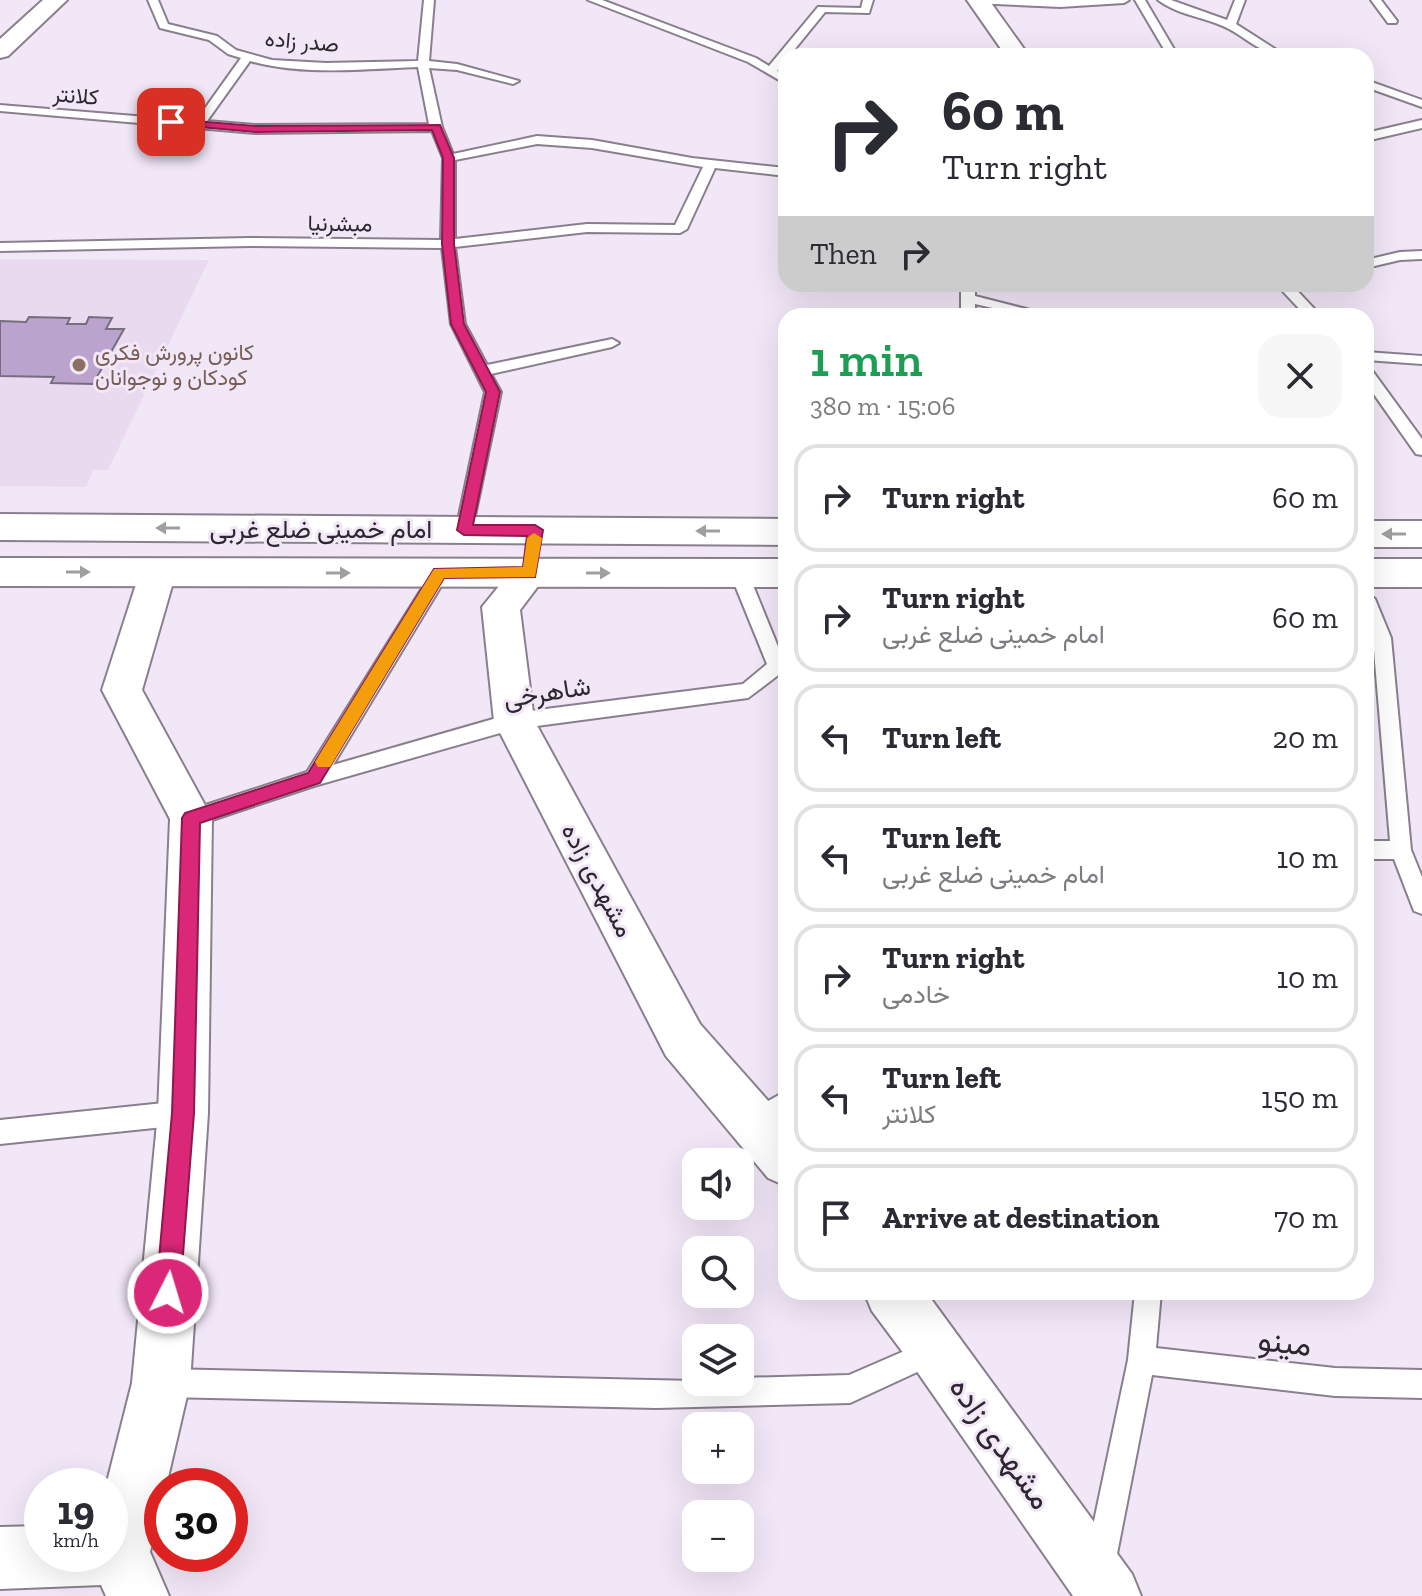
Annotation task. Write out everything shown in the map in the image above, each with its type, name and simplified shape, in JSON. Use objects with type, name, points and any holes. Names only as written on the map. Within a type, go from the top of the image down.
[{"type":"main road","name":"امام خمینی ضلع غربی","points":[[0,527],[778,532]]},
{"type":"main road","points":[[530,573],[535,530]]},
{"type":"main road","points":[[1374,534],[1422,534]]},
{"type":"main road","name":"امام خمینی ضلع غربی","points":[[0,572],[778,573]]},
{"type":"main road","points":[[1374,573],[1422,573]]},
{"type":"street","points":[[0,51],[56,0]]},
{"type":"street","points":[[976,0],[1012,48]]},
{"type":"street","points":[[0,1558],[129,1575],[161,1383],[183,1113],[191,818],[122,690],[158,572]]},
{"type":"street","name":"مشهدی زاده","points":[[530,573],[501,607],[514,721],[683,1040],[771,1112],[778,1134]]},
{"type":"street","name":"مشهدی زاده","points":[[897,1300],[936,1350],[1103,1589]]},
{"type":"lane","name":"صدر زاده","points":[[153,0],[164,26],[213,38],[232,52],[271,63],[326,66],[424,64],[457,67],[513,81]]},
{"type":"lane","points":[[429,0],[424,64],[436,127],[449,158],[448,244],[458,324],[493,392],[464,530]]},
{"type":"lane","points":[[593,0],[752,60],[778,76]]},
{"type":"lane","points":[[790,48],[822,9],[865,11],[868,0]]},
{"type":"lane","points":[[976,0],[1060,4],[1124,0]]},
{"type":"lane","points":[[1140,0],[1168,48]]},
{"type":"lane","points":[[1163,0],[1230,25],[1267,48]]},
{"type":"lane","points":[[1230,25],[1240,0]]},
{"type":"lane","points":[[1376,0],[1392,21]]},
{"type":"lane","points":[[199,124],[248,56]]},
{"type":"lane","points":[[771,71],[778,62]]},
{"type":"lane","points":[[1374,86],[1422,104]]},
{"type":"lane","name":"کلانتر","points":[[0,108],[255,129],[436,127]]},
{"type":"lane","points":[[1374,135],[1422,124]]},
{"type":"lane","points":[[449,158],[537,140],[592,144],[711,164],[778,171]]},
{"type":"lane","name":"مبشرنیا","points":[[0,247],[250,242],[448,244],[587,228],[680,229],[711,164]]},
{"type":"lane","points":[[1374,262],[1422,255]]},
{"type":"lane","points":[[972,292],[1022,308]]},
{"type":"lane","points":[[1291,292],[1306,308]]},
{"type":"lane","points":[[482,371],[612,343]]},
{"type":"lane","points":[[1374,357],[1422,360]]},
{"type":"lane","points":[[1374,383],[1422,450]]},
{"type":"lane","points":[[314,778],[440,573]]},
{"type":"lane","points":[[739,573],[778,657]]},
{"type":"lane","points":[[1374,639],[1401,850],[1422,904]]},
{"type":"lane","name":"شاهرخی","points":[[191,818],[314,778],[514,721],[748,691],[778,669]]},
{"type":"lane","points":[[1374,850],[1401,850]]},
{"type":"lane","points":[[0,1132],[183,1113]]},
{"type":"lane","points":[[1103,1589],[1141,1360],[1147,1300]]},
{"type":"lane","points":[[161,1383],[656,1394],[850,1389],[936,1350]]},
{"type":"lane","name":"مینو","points":[[1141,1360],[1335,1382],[1422,1384]]},
{"type":"shaded area","name":"کانون پرورش فکری کودکان و نوجوانان","points":[[0,259],[209,260],[108,470],[93,470],[86,487],[0,486]]},
{"type":"building","points":[[29,317],[70,318],[67,324],[86,324],[89,317],[112,318],[106,329],[124,329],[93,384],[51,383],[54,377],[0,376],[0,321],[26,322]]},
{"type":"slow traffic","points":[[324,762],[440,573],[530,573],[534,538]]},
{"type":"place","name":"کانون پرورش فکری کودکان و نوجوانان","points":[[79,365]]},
{"type":"route","points":[[168,1293],[183,1113],[191,818],[314,778],[440,573],[530,573],[535,530],[464,530],[493,392],[458,324],[448,244],[449,158],[436,127],[255,129],[171,122]]}]
